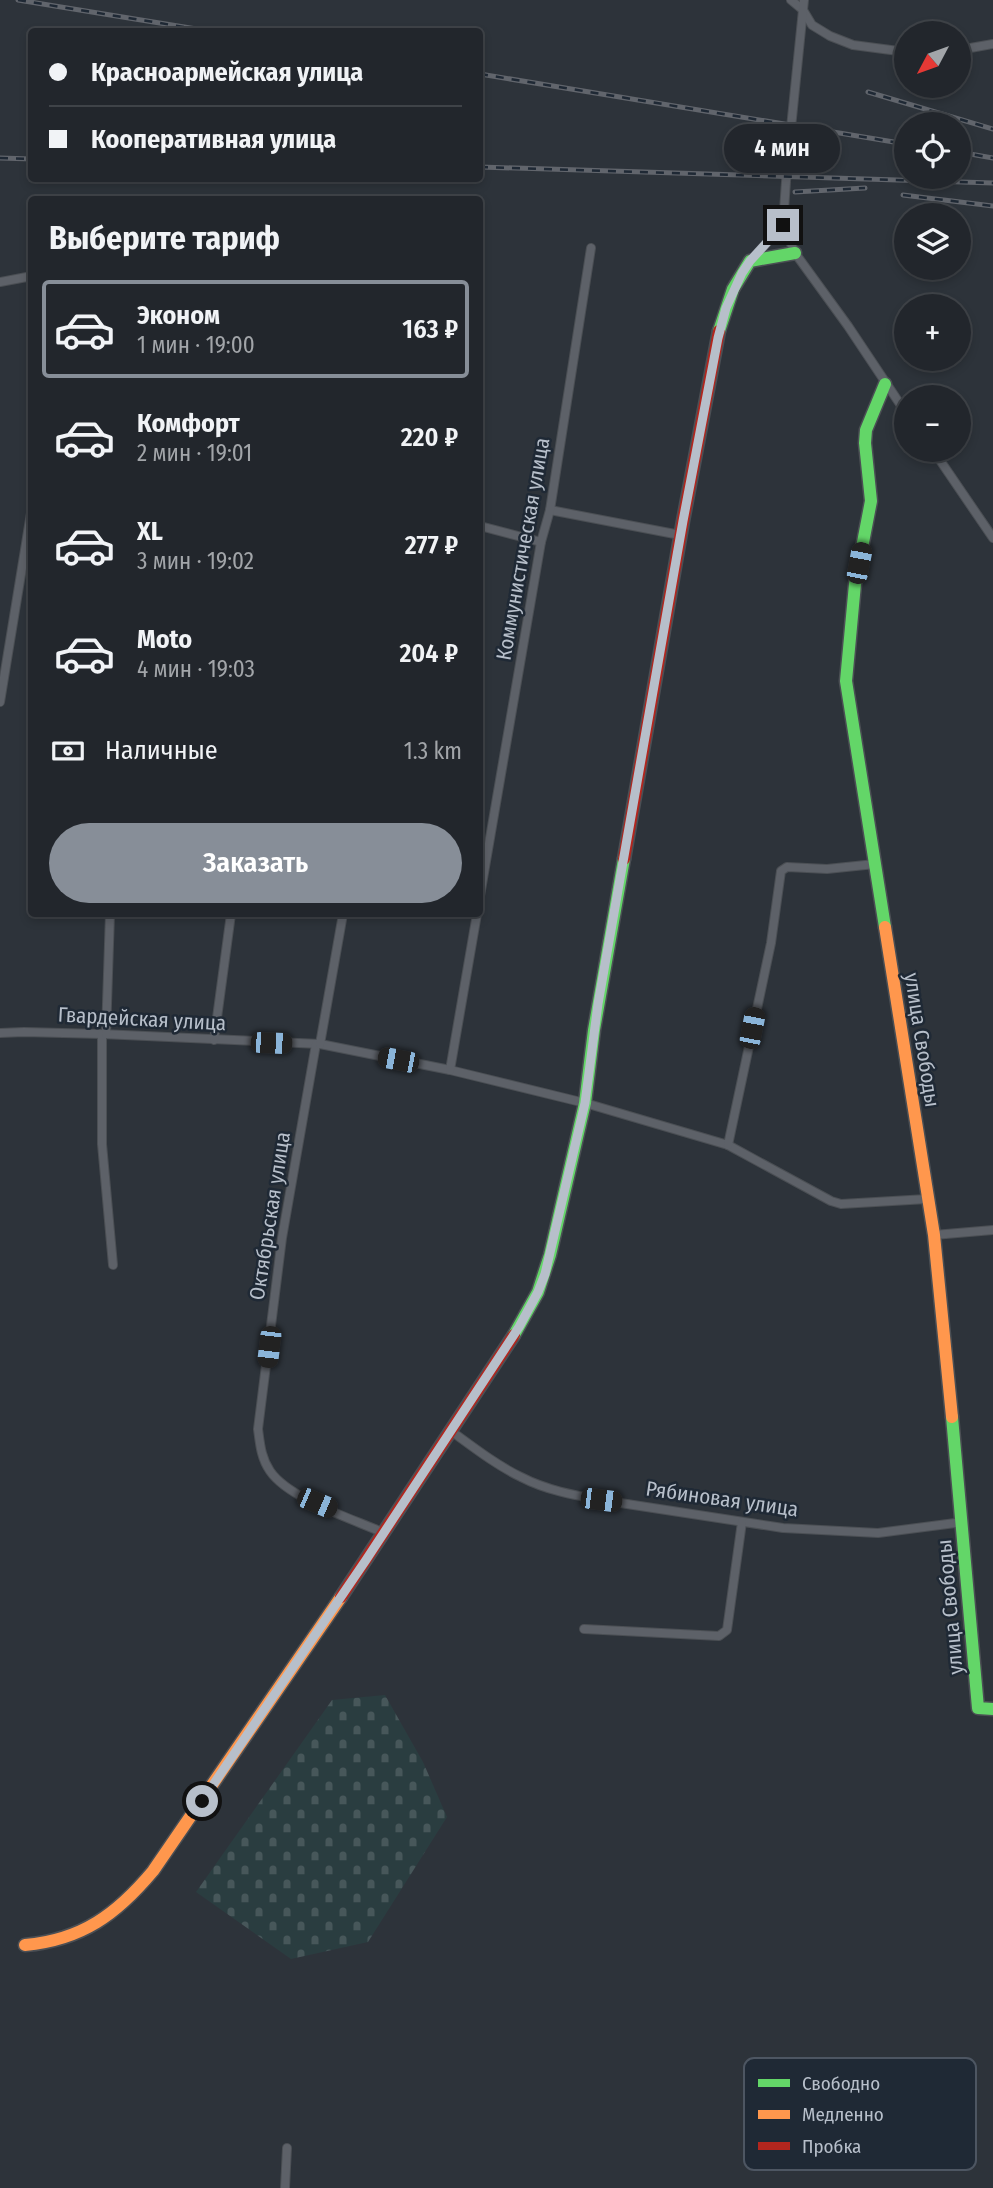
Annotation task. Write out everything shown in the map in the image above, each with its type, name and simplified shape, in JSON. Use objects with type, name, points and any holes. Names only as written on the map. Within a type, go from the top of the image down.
[{"type":"street","points":[[791,0],[803,10],[812,24],[830,36],[853,45],[894,50]]},
{"type":"street","points":[[804,0],[783,225],[795,253],[894,396]]},
{"type":"street","points":[[971,48],[993,44]]},
{"type":"street","points":[[25,1945],[51,1943],[86,1928],[123,1903],[141,1886],[384,1533],[519,1327],[538,1292],[551,1255],[585,1103],[594,1030],[680,535],[718,338],[733,289],[750,261],[783,225]]},
{"type":"street","name":"Коммунистическая улица","points":[[483,880],[541,542],[550,510],[591,248]]},
{"type":"street","points":[[750,261],[795,253]]},
{"type":"street","points":[[0,282],[28,277]]},
{"type":"street","name":"улица Свободы","points":[[886,384],[866,430],[871,501],[855,584],[846,681],[934,1235],[963,1522],[978,1707],[993,1709]]},
{"type":"street","points":[[941,462],[993,538]]},
{"type":"street","points":[[550,510],[680,535]]},
{"type":"street","points":[[483,527],[541,542]]},
{"type":"street","points":[[0,702],[28,530]]},
{"type":"street","points":[[728,1145],[771,943],[781,871],[787,867],[827,869],[875,864]]},
{"type":"street","points":[[110,917],[102,1144],[113,1265]]},
{"type":"street","points":[[214,1040],[231,917]]},
{"type":"street","name":"Октябрьская улица","points":[[342,917],[282,1238],[258,1429],[263,1458],[270,1471],[295,1493],[384,1533]]},
{"type":"street","points":[[450,1070],[476,917]]},
{"type":"street","name":"Гвардейская улица","points":[[0,1033],[104,1034],[318,1044],[450,1070],[585,1103],[728,1145],[831,1201],[854,1204],[927,1199]]},
{"type":"street","points":[[934,1235],[993,1230]]},
{"type":"street","name":"Рябиновая улица","points":[[451,1431],[519,1477],[542,1487],[601,1500],[783,1528],[878,1533],[963,1522]]},
{"type":"street","points":[[584,1629],[719,1636],[724,1634],[727,1630],[742,1522]]},
{"type":"street","points":[[285,2188],[286,2148]]},
{"type":"green space","points":[[385,1695],[423,1762],[447,1817],[368,1942],[291,1959],[196,1892],[332,1700]]},
{"type":"railway","points":[[18,0],[190,28]]},
{"type":"railway","points":[[483,74],[894,142]]},
{"type":"railway","points":[[868,92],[993,129]]},
{"type":"railway","points":[[971,154],[993,158]]},
{"type":"railway","points":[[0,158],[28,159]]},
{"type":"railway","points":[[483,167],[993,183]]},
{"type":"railway","points":[[795,192],[865,188]]},
{"type":"railway","points":[[903,195],[993,206]]},
{"type":"traffic: fast","points":[[719,331],[733,289],[750,261],[795,253]]},
{"type":"traffic: fast","points":[[885,384],[866,430],[871,501],[855,584],[846,681],[885,927]]},
{"type":"traffic: fast","points":[[514,1335],[538,1292],[550,1255],[585,1103],[594,1030],[624,859]]},
{"type":"traffic: fast","points":[[952,1417],[978,1708],[993,1709]]},
{"type":"traffic: slow","points":[[885,927],[934,1235],[952,1417]]},
{"type":"traffic: slow","points":[[25,1945],[81,1931],[112,1912],[140,1886],[153,1871],[341,1597]]},
{"type":"traffic: jam","points":[[624,859],[719,331]]},
{"type":"traffic: jam","points":[[341,1597],[514,1335]]},
{"type":"route","points":[[202,1801],[366,1560],[519,1327],[545,1274],[585,1103],[598,1004],[718,338],[733,289],[742,273],[783,225]]}]
